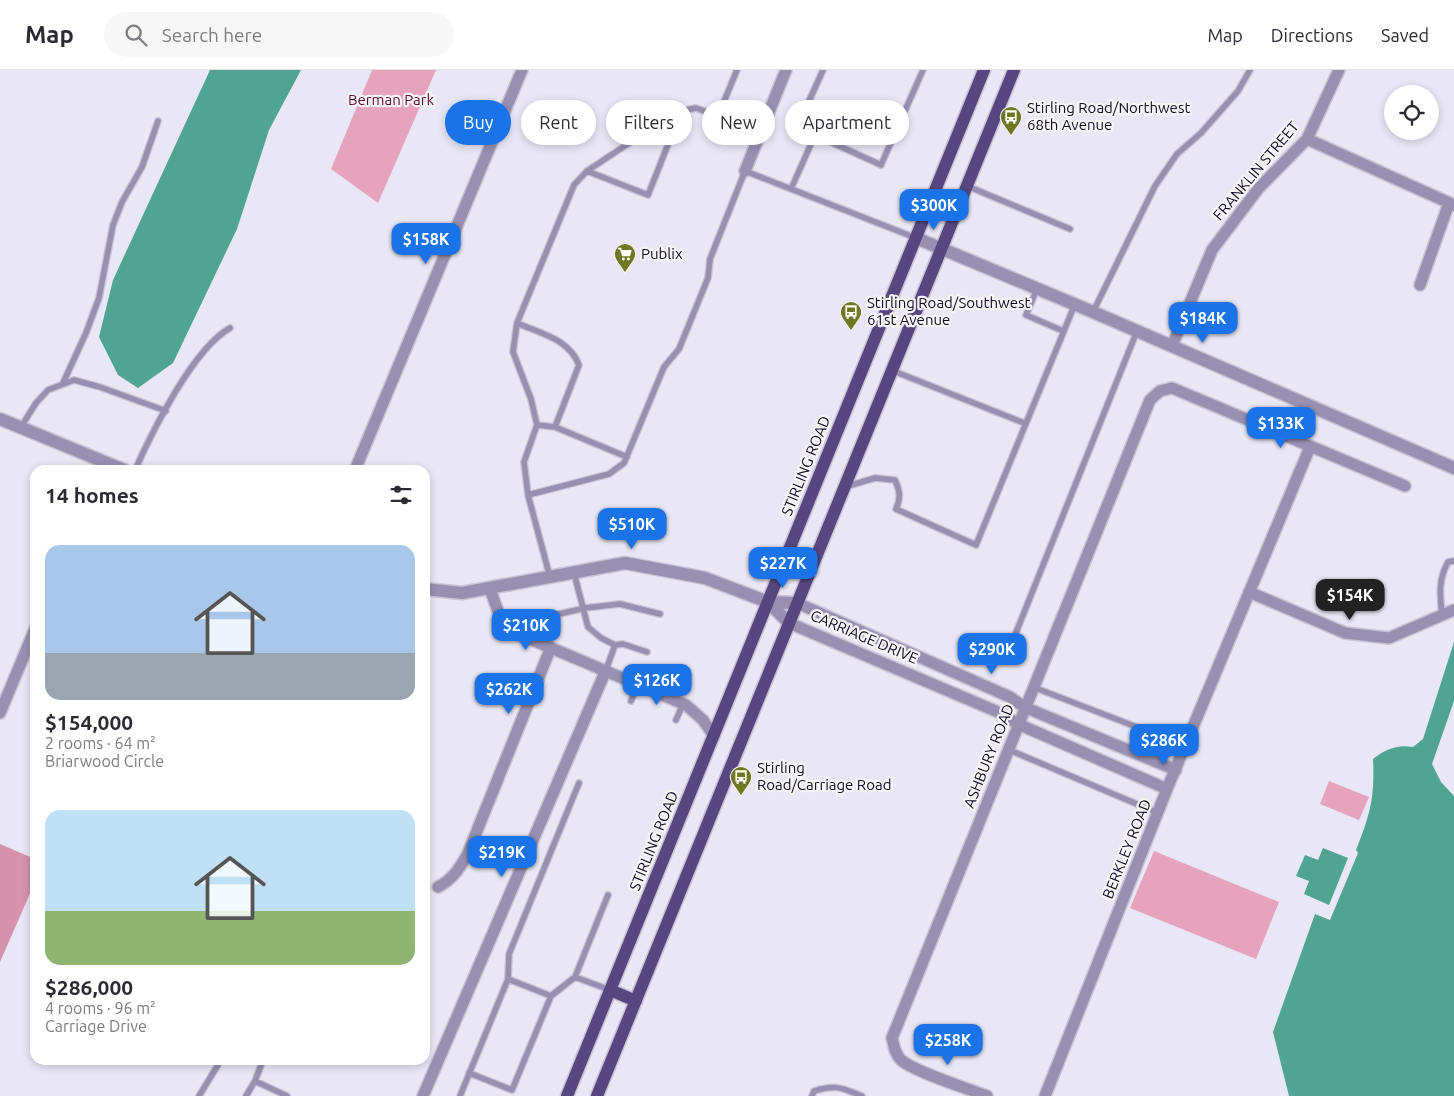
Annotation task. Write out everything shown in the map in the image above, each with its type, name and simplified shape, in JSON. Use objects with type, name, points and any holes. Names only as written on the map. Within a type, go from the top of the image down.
[{"type":"main road","name":"STIRLING ROAD","points":[[567,1096],[984,70]]},
{"type":"main road","points":[[597,1096],[1014,70]]},
{"type":"main road","points":[[610,990],[636,1000]]},
{"type":"street","points":[[357,465],[522,70]]},
{"type":"street","points":[[774,100],[786,70]]},
{"type":"street","name":"FRANKLIN STREET","points":[[1172,346],[1212,250],[1258,189],[1307,139],[1339,70]]},
{"type":"street","points":[[1307,139],[1451,204],[1420,286]]},
{"type":"street","points":[[745,171],[756,145]]},
{"type":"street","points":[[916,238],[1075,304],[1454,468]]},
{"type":"street","name":"ASHBURY ROAD","points":[[987,1096],[900,1060],[896,1054],[892,1038],[1150,400],[1160,391],[1172,388],[1310,447]]},
{"type":"street","points":[[0,419],[101,465]]},
{"type":"street","points":[[1310,447],[1405,486]]},
{"type":"street","name":"BERKLEY ROAD","points":[[1044,1096],[1167,789],[1310,447]]},
{"type":"street","points":[[430,590],[462,593],[625,563],[705,578],[768,602]]},
{"type":"street","points":[[490,589],[504,628],[683,704],[703,720],[714,736]]},
{"type":"street","points":[[1249,592],[1345,634],[1389,638],[1454,610]]},
{"type":"street","name":"CARRIAGE DRIVE","points":[[768,602],[796,603],[1010,697],[1024,708],[1176,770]]},
{"type":"street","name":"CARRIAGE DRIVE","points":[[768,602],[789,623],[998,712],[1018,724],[1167,789]]},
{"type":"street","points":[[841,644],[848,627]]},
{"type":"street","points":[[0,713],[30,641]]},
{"type":"street","points":[[438,887],[458,872],[468,853],[551,647]]},
{"type":"street","points":[[422,1096],[606,670]]},
{"type":"lane","points":[[725,100],[737,70]]},
{"type":"lane","points":[[809,100],[823,70]]},
{"type":"lane","points":[[909,102],[923,70]]},
{"type":"lane","points":[[1093,312],[1155,186],[1178,154],[1201,133],[1238,91],[1250,70]]},
{"type":"lane","points":[[63,383],[86,333],[98,298],[113,225],[122,202],[142,167],[158,121]]},
{"type":"lane","points":[[550,577],[528,495],[524,462],[537,425],[531,399],[513,352],[517,323],[574,185],[587,171],[627,145]]},
{"type":"lane","points":[[587,171],[648,195],[668,145]]},
{"type":"lane","points":[[791,189],[811,145]]},
{"type":"lane","points":[[837,145],[881,165],[890,145]]},
{"type":"lane","points":[[528,495],[609,474],[624,462],[664,366],[679,349],[708,278],[710,259],[745,171],[916,238]]},
{"type":"lane","points":[[967,186],[1070,229]]},
{"type":"lane","points":[[1037,289],[1026,315],[1063,331]]},
{"type":"lane","points":[[844,488],[875,478],[895,480],[900,491],[900,500],[896,510],[976,544],[1024,423],[1075,304]]},
{"type":"lane","points":[[517,323],[567,346],[574,352],[579,365],[555,426]]},
{"type":"lane","points":[[138,465],[166,411],[200,354],[210,342],[230,328]]},
{"type":"lane","points":[[1013,640],[1138,331]]},
{"type":"lane","points":[[891,370],[1024,423]]},
{"type":"lane","points":[[21,427],[36,403],[48,390],[74,380],[100,387],[166,411]]},
{"type":"lane","points":[[537,425],[555,426],[627,457]]},
{"type":"lane","points":[[1442,615],[1439,588],[1441,574],[1448,562],[1454,561]]},
{"type":"lane","points":[[574,573],[585,608],[588,628],[601,638],[615,645],[623,644],[647,652]]},
{"type":"lane","points":[[546,617],[585,608],[620,604],[660,614]]},
{"type":"lane","points":[[606,670],[615,645]]},
{"type":"lane","points":[[631,701],[638,684]]},
{"type":"lane","points":[[1033,686],[1186,746]]},
{"type":"lane","points":[[676,720],[683,704]]},
{"type":"lane","points":[[1007,750],[1158,813]]},
{"type":"lane","points":[[460,1096],[508,979],[509,954],[579,783]]},
{"type":"lane","points":[[469,1073],[512,1090],[551,996],[575,977],[608,895]]},
{"type":"lane","points":[[575,977],[610,990]]},
{"type":"lane","points":[[508,979],[551,996]]},
{"type":"lane","points":[[199,1096],[217,1065]]},
{"type":"lane","points":[[246,1096],[255,1081],[261,1065]]},
{"type":"lane","points":[[255,1081],[287,1096]]},
{"type":"lane","points":[[812,1096],[814,1090],[828,1086],[838,1086],[862,1096]]},
{"type":"green space","name":"Berman Park","points":[[372,70],[436,70],[378,203],[331,169]]},
{"type":"green space","points":[[1329,781],[1369,797],[1359,820],[1320,804]]},
{"type":"green space","points":[[1154,851],[1279,902],[1256,959],[1130,908]]},
{"type":"shaded area","points":[[210,70],[301,70],[269,130],[237,229],[173,363],[138,388],[118,375],[99,337],[113,280]]},
{"type":"shaded area","points":[[1454,642],[1454,701],[1432,764],[1441,782],[1454,796],[1454,1096],[1289,1096],[1273,1032],[1315,914],[1330,920],[1358,853],[1356,850],[1368,816],[1372,795],[1373,759],[1382,752],[1392,748],[1402,746],[1413,747],[1423,739]]},
{"type":"shaded area","points":[[0,844],[30,857],[30,893],[0,962]]},
{"type":"shaded area","points":[[1323,848],[1348,858],[1329,905],[1304,894],[1309,881],[1296,876],[1305,855],[1318,860]]},
{"type":"place","name":"Stirling Road/Northwest 68th Avenue","points":[[1011,136]]},
{"type":"place","name":"Publix","points":[[625,273]]},
{"type":"place","name":"Stirling Road/Southwest 61st Avenue","points":[[851,331]]},
{"type":"place","name":"Stirling Road/Carriage Road","points":[[741,796]]}]
